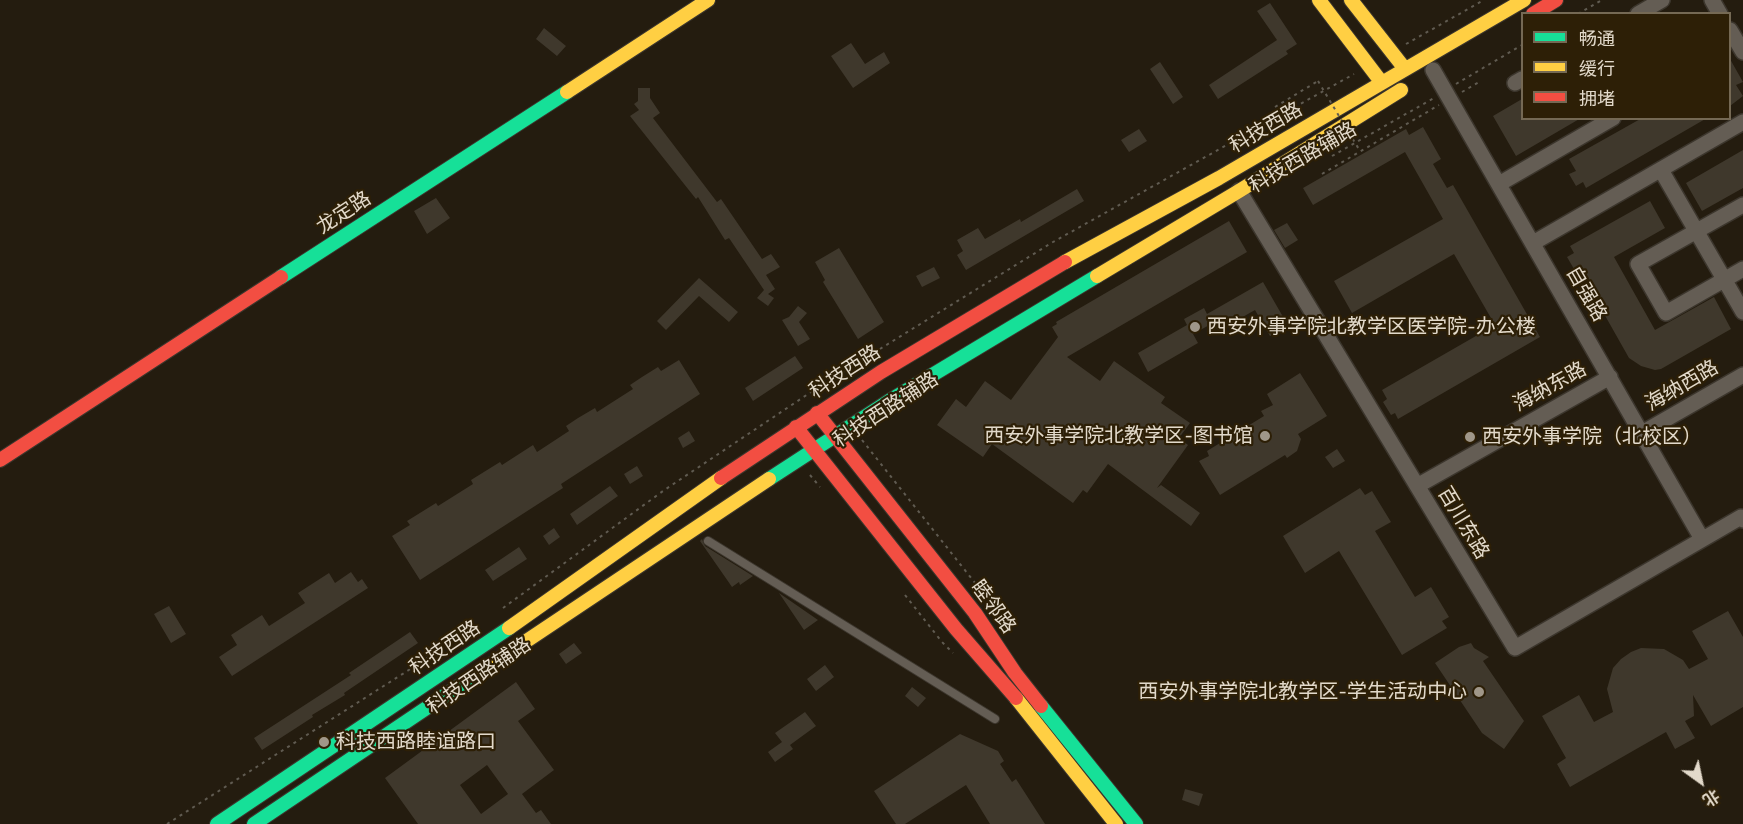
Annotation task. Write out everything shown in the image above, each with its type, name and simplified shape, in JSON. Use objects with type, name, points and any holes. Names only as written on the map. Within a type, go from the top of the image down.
[{"type":"main road","name":"龙定路","points":[[0,460],[708,0]]},
{"type":"main road","points":[[1319,0],[1382,83]]},
{"type":"main road","points":[[1351,0],[1406,69]]},
{"type":"main road","name":"科技西路","points":[[217,824],[489,642],[796,427],[881,372],[1091,246],[1218,178],[1524,0]]},
{"type":"main road","points":[[1536,12],[1556,0]]},
{"type":"main road","name":"科技西路","points":[[254,824],[687,532],[889,400],[1429,73]]},
{"type":"main road","name":"睦邻路","points":[[817,413],[975,613],[1016,673],[1136,824]]},
{"type":"main road","name":"睦邻路","points":[[796,427],[956,629],[1003,681],[1116,824]]},
{"type":"street","points":[[1641,12],[1662,0]]},
{"type":"street","points":[[1731,32],[1739,49]]},
{"type":"street","name":"自强路","points":[[1429,73],[1447,95],[1702,539]]},
{"type":"street","points":[[1499,184],[1610,120]]},
{"type":"street","points":[[1533,243],[1743,122]]},
{"type":"street","points":[[1661,170],[1743,312]]},
{"type":"street","name":"百川东路","points":[[1239,190],[1515,648],[1741,517],[1743,520]]},
{"type":"street","points":[[1743,205],[1638,264],[1666,313],[1743,269]]},
{"type":"street","name":"海纳西路","points":[[1642,434],[1743,375]]},
{"type":"street","name":"海纳东路","points":[[1417,486],[1610,377]]},
{"type":"lane","points":[[708,541],[995,719]]},
{"type":"path","points":[[1581,12],[1602,0]]},
{"type":"path","name":"科技西路辅路","points":[[1332,156],[1447,95],[1521,46]]},
{"type":"path","points":[[1275,107],[1318,81],[1360,152]]},
{"type":"path","points":[[1322,174],[1447,95],[1481,81]]},
{"type":"path","name":"科技西路辅路","points":[[847,451],[863,441]]},
{"type":"path","name":"科技西路辅路","points":[[810,475],[826,465]]},
{"type":"building","points":[[1270,3],[1297,44],[1286,51],[1288,54],[1218,99],[1209,85],[1277,40],[1257,11]]},
{"type":"building","points":[[544,28],[566,46],[557,56],[536,39]]},
{"type":"building","points":[[851,43],[865,64],[884,52],[890,63],[853,88],[831,56]]},
{"type":"building","points":[[1731,61],[1743,82],[1736,85],[1743,96],[1731,105]]},
{"type":"building","points":[[1160,62],[1183,97],[1173,104],[1150,69]]},
{"type":"building","points":[[638,88],[650,88],[650,98],[660,113],[653,118],[717,202],[721,199],[762,259],[771,254],[780,267],[766,275],[775,289],[768,294],[774,298],[768,306],[757,298],[764,290],[729,238],[725,240],[698,197],[696,199],[630,116],[639,110],[634,104],[638,101]]},
{"type":"building","points":[[1521,100],[1521,120],[1578,120],[1516,156],[1493,116]]},
{"type":"building","points":[[1638,120],[1704,120],[1586,188],[1583,182],[1576,186],[1569,174],[1576,171],[1569,159]]},
{"type":"building","points":[[1423,127],[1441,159],[1433,164],[1447,188],[1453,185],[1540,337],[1398,419],[1395,413],[1391,415],[1383,402],[1387,399],[1382,390],[1495,325],[1454,254],[1352,313],[1334,281],[1443,219],[1405,152],[1313,205],[1303,188],[1406,129],[1409,135]]},
{"type":"building","points":[[1139,129],[1147,141],[1129,152],[1121,140]]},
{"type":"building","points":[[1743,150],[1743,188],[1702,211],[1686,183]]},
{"type":"building","points":[[1077,189],[1084,201],[966,270],[957,255],[963,251],[957,240],[978,228],[985,239],[1020,219],[1021,222]]},
{"type":"building","points":[[436,198],[450,218],[427,234],[414,211]]},
{"type":"building","points":[[1650,201],[1665,228],[1614,257],[1655,330],[1714,297],[1731,329],[1661,369],[1655,370],[1641,366],[1629,358],[1590,289],[1593,288],[1581,265],[1574,269],[1567,257],[1574,253],[1570,246]]},
{"type":"building","points":[[1229,221],[1247,252],[1067,357],[1100,381],[1114,361],[1165,397],[1161,403],[1190,423],[1179,438],[1188,445],[1157,488],[1161,485],[1200,513],[1191,526],[1108,464],[1087,493],[1083,490],[1073,503],[992,444],[983,457],[937,425],[956,399],[966,407],[985,381],[1011,400],[1058,337],[1052,327],[1057,324],[1056,322]]},
{"type":"building","points":[[1287,223],[1298,240],[1285,248],[1274,230]]},
{"type":"building","points":[[839,248],[884,322],[858,339],[823,282],[825,280],[815,262]]},
{"type":"building","points":[[934,267],[940,278],[922,287],[916,276]]},
{"type":"building","points":[[699,278],[738,312],[729,322],[699,296],[666,330],[657,321]]},
{"type":"building","name":"西安外事学院北教学区医学院-办公楼","points":[[1263,282],[1286,322],[1280,325],[1282,329],[1270,336],[1255,310],[1218,331],[1213,323],[1193,334],[1198,343],[1148,372],[1138,353],[1187,325],[1184,319],[1204,308],[1207,314]]},
{"type":"building","points":[[798,306],[807,313],[799,322],[810,339],[798,346],[782,320],[789,317]]},
{"type":"building","points":[[795,356],[803,368],[753,401],[745,388]]},
{"type":"building","points":[[679,360],[700,394],[561,484],[563,488],[420,580],[392,536],[410,525],[407,521],[436,503],[438,506],[473,484],[471,480],[500,462],[502,465],[533,445],[537,452],[569,431],[566,426],[578,418],[595,408],[597,412],[633,389],[630,385],[658,367],[661,371]]},
{"type":"building","name":"西安外事学院北教学区-图书馆","points":[[1300,373],[1327,416],[1298,434],[1301,439],[1297,451],[1287,458],[1285,455],[1220,495],[1199,461],[1209,456],[1207,451],[1264,416],[1261,411],[1273,405],[1267,394]]},
{"type":"building","points":[[689,431],[695,441],[683,448],[678,438]]},
{"type":"building","points":[[1337,449],[1345,461],[1333,468],[1325,457]]},
{"type":"building","points":[[637,466],[643,476],[630,484],[624,474]]},
{"type":"building","points":[[610,486],[618,496],[577,525],[570,514]]},
{"type":"building","points":[[1360,488],[1365,495],[1372,491],[1391,522],[1375,531],[1415,597],[1431,587],[1449,617],[1442,621],[1447,628],[1402,655],[1339,551],[1305,573],[1283,536]]},
{"type":"building","points":[[554,528],[560,537],[549,545],[543,536]]},
{"type":"building","points":[[702,539],[705,546],[753,576],[740,585],[739,582],[732,587],[700,541]]},
{"type":"building","points":[[519,547],[527,559],[493,581],[485,570]]},
{"type":"building","points":[[351,572],[358,582],[362,579],[368,588],[232,676],[219,657],[237,645],[231,635],[262,615],[269,626],[305,603],[298,593],[329,573],[335,583]]},
{"type":"building","points":[[779,593],[818,620],[804,630]]},
{"type":"building","points":[[169,606],[186,634],[171,643],[154,614]]},
{"type":"building","points":[[1728,611],[1743,637],[1743,707],[1711,726],[1693,695],[1694,716],[1685,721],[1695,738],[1675,749],[1666,732],[1570,787],[1557,764],[1566,758],[1542,716],[1579,695],[1594,722],[1613,712],[1607,689],[1613,668],[1621,659],[1641,648],[1664,649],[1683,660],[1689,669],[1708,659],[1692,631]]},
{"type":"building","points":[[410,632],[418,643],[262,750],[254,738],[351,675],[349,673]]},
{"type":"building","points":[[574,643],[582,653],[566,664],[559,654]]},
{"type":"building","name":"西安外事学院北教学区-学生活动中心","points":[[1471,643],[1474,648],[1489,657],[1483,661],[1524,721],[1504,749],[1482,733],[1435,663],[1459,647]]},
{"type":"building","points":[[825,665],[834,677],[816,691],[807,679]]},
{"type":"building","points":[[516,682],[535,709],[518,721],[554,770],[522,794],[536,813],[541,810],[551,824],[418,824],[385,778]],"holes":[[[487,765],[508,794],[481,814],[460,785]]]},
{"type":"building","points":[[912,687],[926,698],[918,707],[905,696]]},
{"type":"building","points":[[805,712],[816,726],[790,745],[793,749],[775,762],[768,752],[782,742],[775,733]]},
{"type":"building","points":[[960,734],[998,751],[1004,761],[1000,764],[1012,782],[1016,779],[1045,824],[990,824],[966,785],[905,824],[896,824],[874,791]]},
{"type":"building","points":[[1185,789],[1203,794],[1199,806],[1182,800]]},
{"type":"traffic: fast","points":[[281,277],[567,92]]},
{"type":"traffic: fast","points":[[769,479],[889,401],[1097,276]]},
{"type":"traffic: fast","points":[[217,824],[509,628]]},
{"type":"traffic: fast","points":[[254,824],[480,672]]},
{"type":"traffic: fast","points":[[1041,706],[1136,824]]},
{"type":"traffic: slow","points":[[567,92],[708,0]]},
{"type":"traffic: slow","points":[[1319,0],[1382,83]]},
{"type":"traffic: slow","points":[[1351,0],[1405,69]]},
{"type":"traffic: slow","points":[[1065,262],[1219,178],[1524,0]]},
{"type":"traffic: slow","points":[[1097,276],[1401,90]]},
{"type":"traffic: slow","points":[[509,628],[721,478]]},
{"type":"traffic: slow","points":[[480,672],[769,479]]},
{"type":"traffic: slow","points":[[1016,698],[1116,824]]},
{"type":"traffic: jam","points":[[1536,12],[1556,0]]},
{"type":"traffic: jam","points":[[721,478],[881,372],[1065,262]]},
{"type":"traffic: jam","points":[[0,460],[281,277]]},
{"type":"traffic: jam","points":[[817,413],[975,613],[1015,673],[1041,706]]},
{"type":"traffic: jam","points":[[796,427],[956,629],[1016,698]]},
{"type":"place","name":"西安外事学院北教学区医学院-办公楼","points":[[1195,327]]},
{"type":"place","name":"西安外事学院北教学区-图书馆","points":[[1265,436]]},
{"type":"place","name":"西安外事学院（北校区）","points":[[1470,437]]},
{"type":"place","name":"西安外事学院北教学区-学生活动中心","points":[[1479,692]]},
{"type":"place","name":"科技西路睦谊路口","points":[[324,742]]}]
